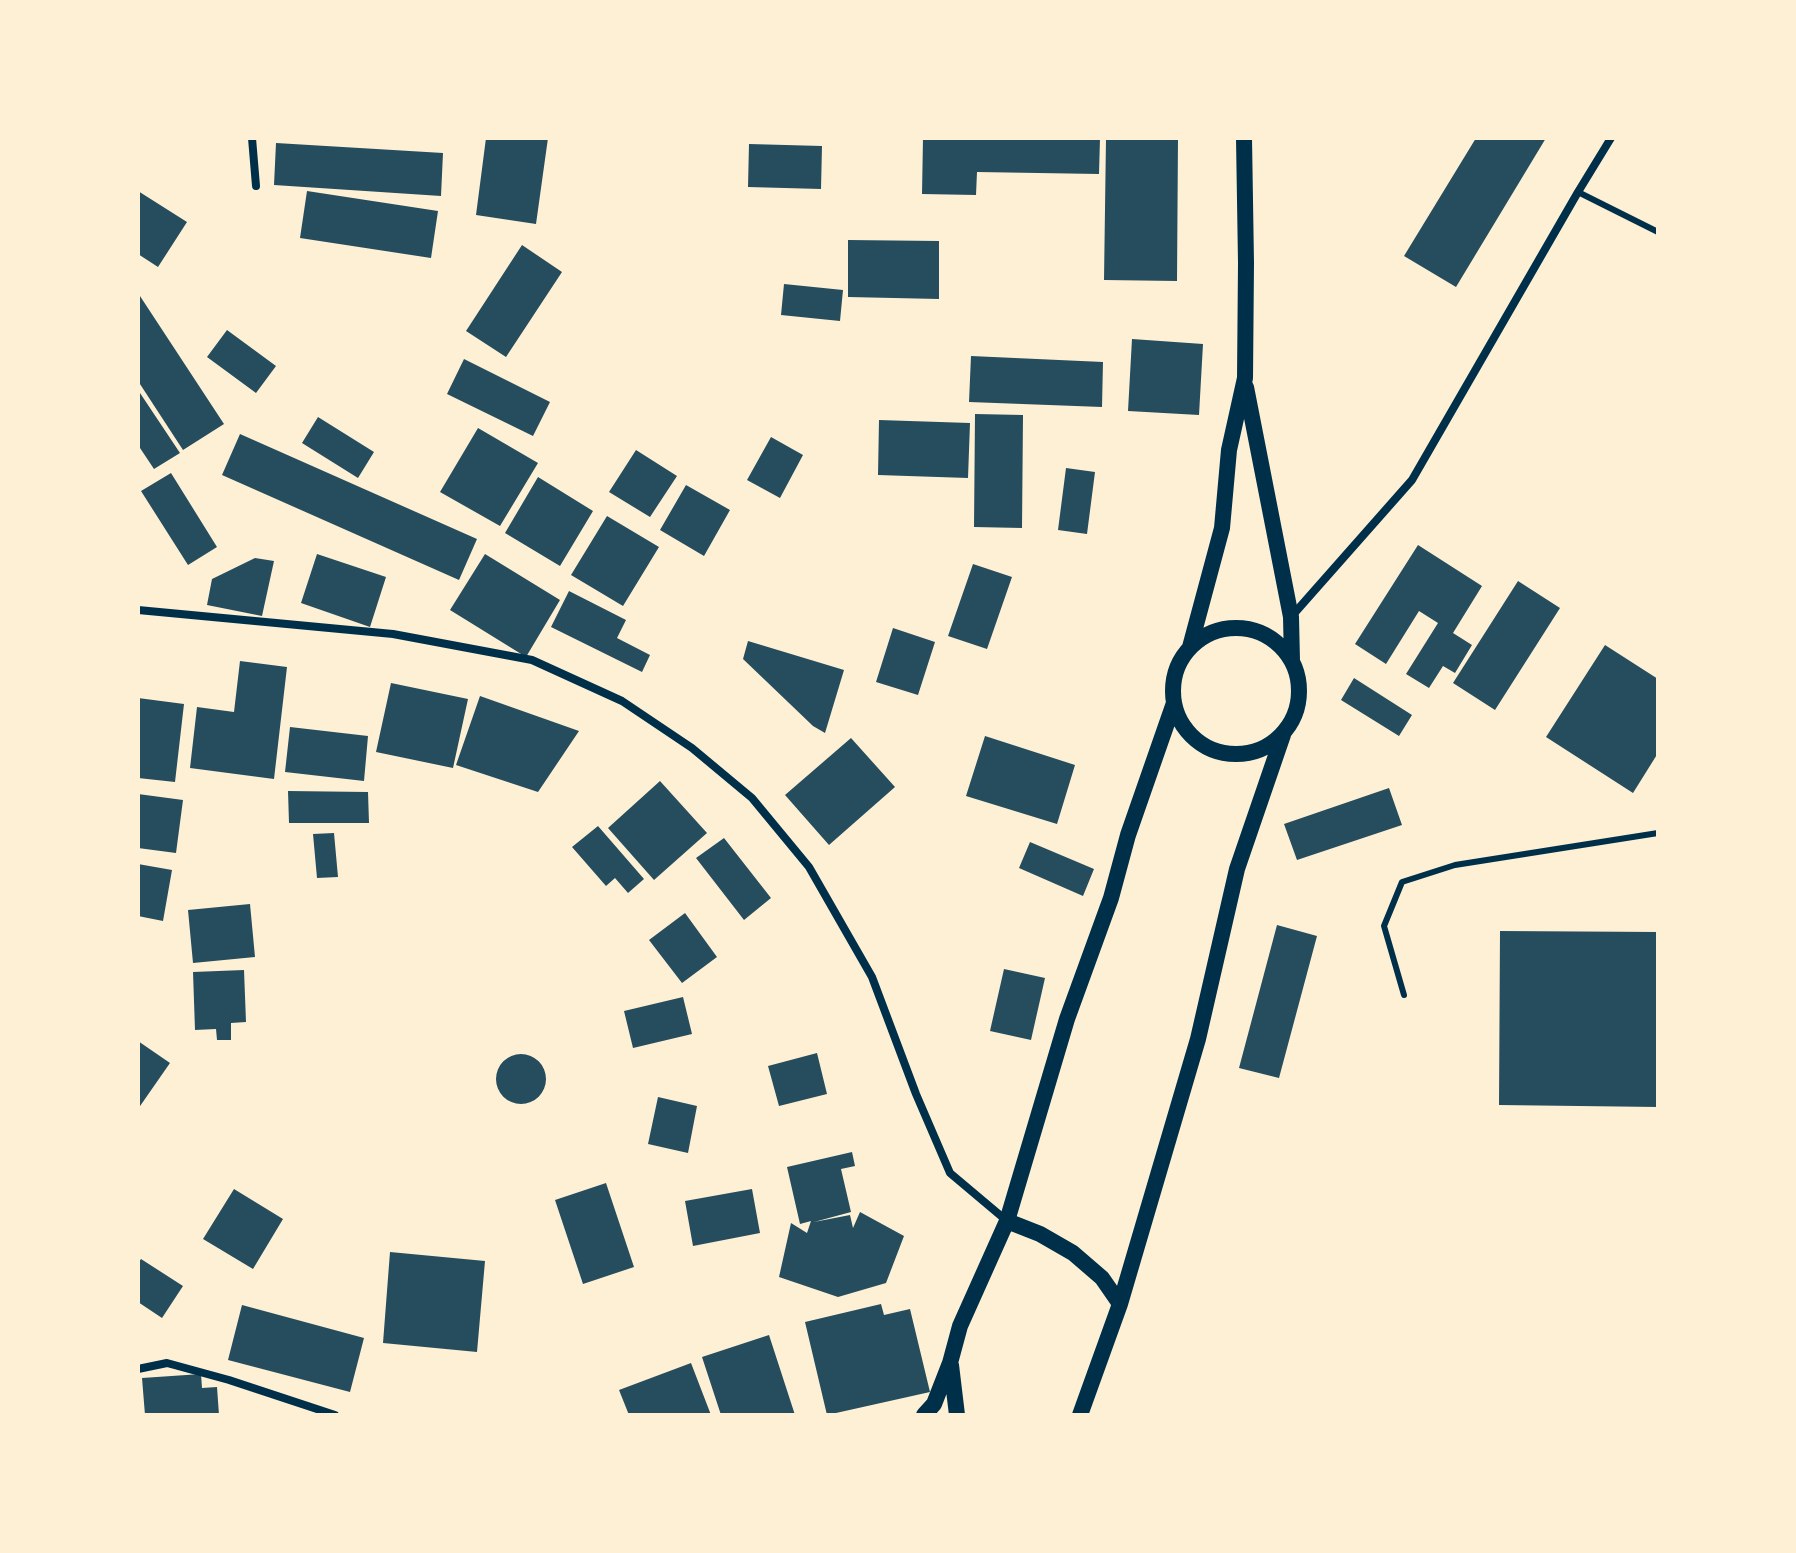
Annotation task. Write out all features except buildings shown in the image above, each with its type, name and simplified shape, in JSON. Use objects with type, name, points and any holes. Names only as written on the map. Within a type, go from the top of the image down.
[{"type":"main road","points":[[1244,138],[1245,378],[1291,617],[1292,661]]},
{"type":"main road","points":[[1190,647],[1222,528],[1229,450],[1245,378]]},
{"type":"main road","points":[[1080,1415],[1120,1304],[1198,1039],[1237,869],[1283,735],[1294,719],[1299,700],[1299,680],[1292,661],[1280,645],[1264,634],[1244,628],[1225,628],[1206,635],[1190,647],[1179,663],[1173,683],[1174,703],[1180,721],[1192,737],[1209,749],[1228,754],[1248,754],[1267,747],[1283,735]]},
{"type":"main road","points":[[924,1415],[934,1404],[960,1326],[1007,1221],[1067,1019],[1111,898],[1128,835],[1174,703]]},
{"type":"main road","points":[[1007,1221],[1040,1234],[1073,1253],[1102,1278],[1120,1304]]},
{"type":"main road","points":[[950,1363],[957,1415]]},
{"type":"street","points":[[252,138],[256,186]]},
{"type":"street","points":[[1291,617],[1412,480],[1611,138]]},
{"type":"street","points":[[138,610],[393,634],[532,660],[622,701],[692,748],[752,798],[809,867],[872,977],[950,1173],[1007,1221]]},
{"type":"street","points":[[138,1369],[167,1363],[335,1415]]},
{"type":"lane","points":[[1578,192],[1658,232]]},
{"type":"lane","points":[[1404,995],[1384,926],[1402,882],[1455,865],[1658,833]]}]
